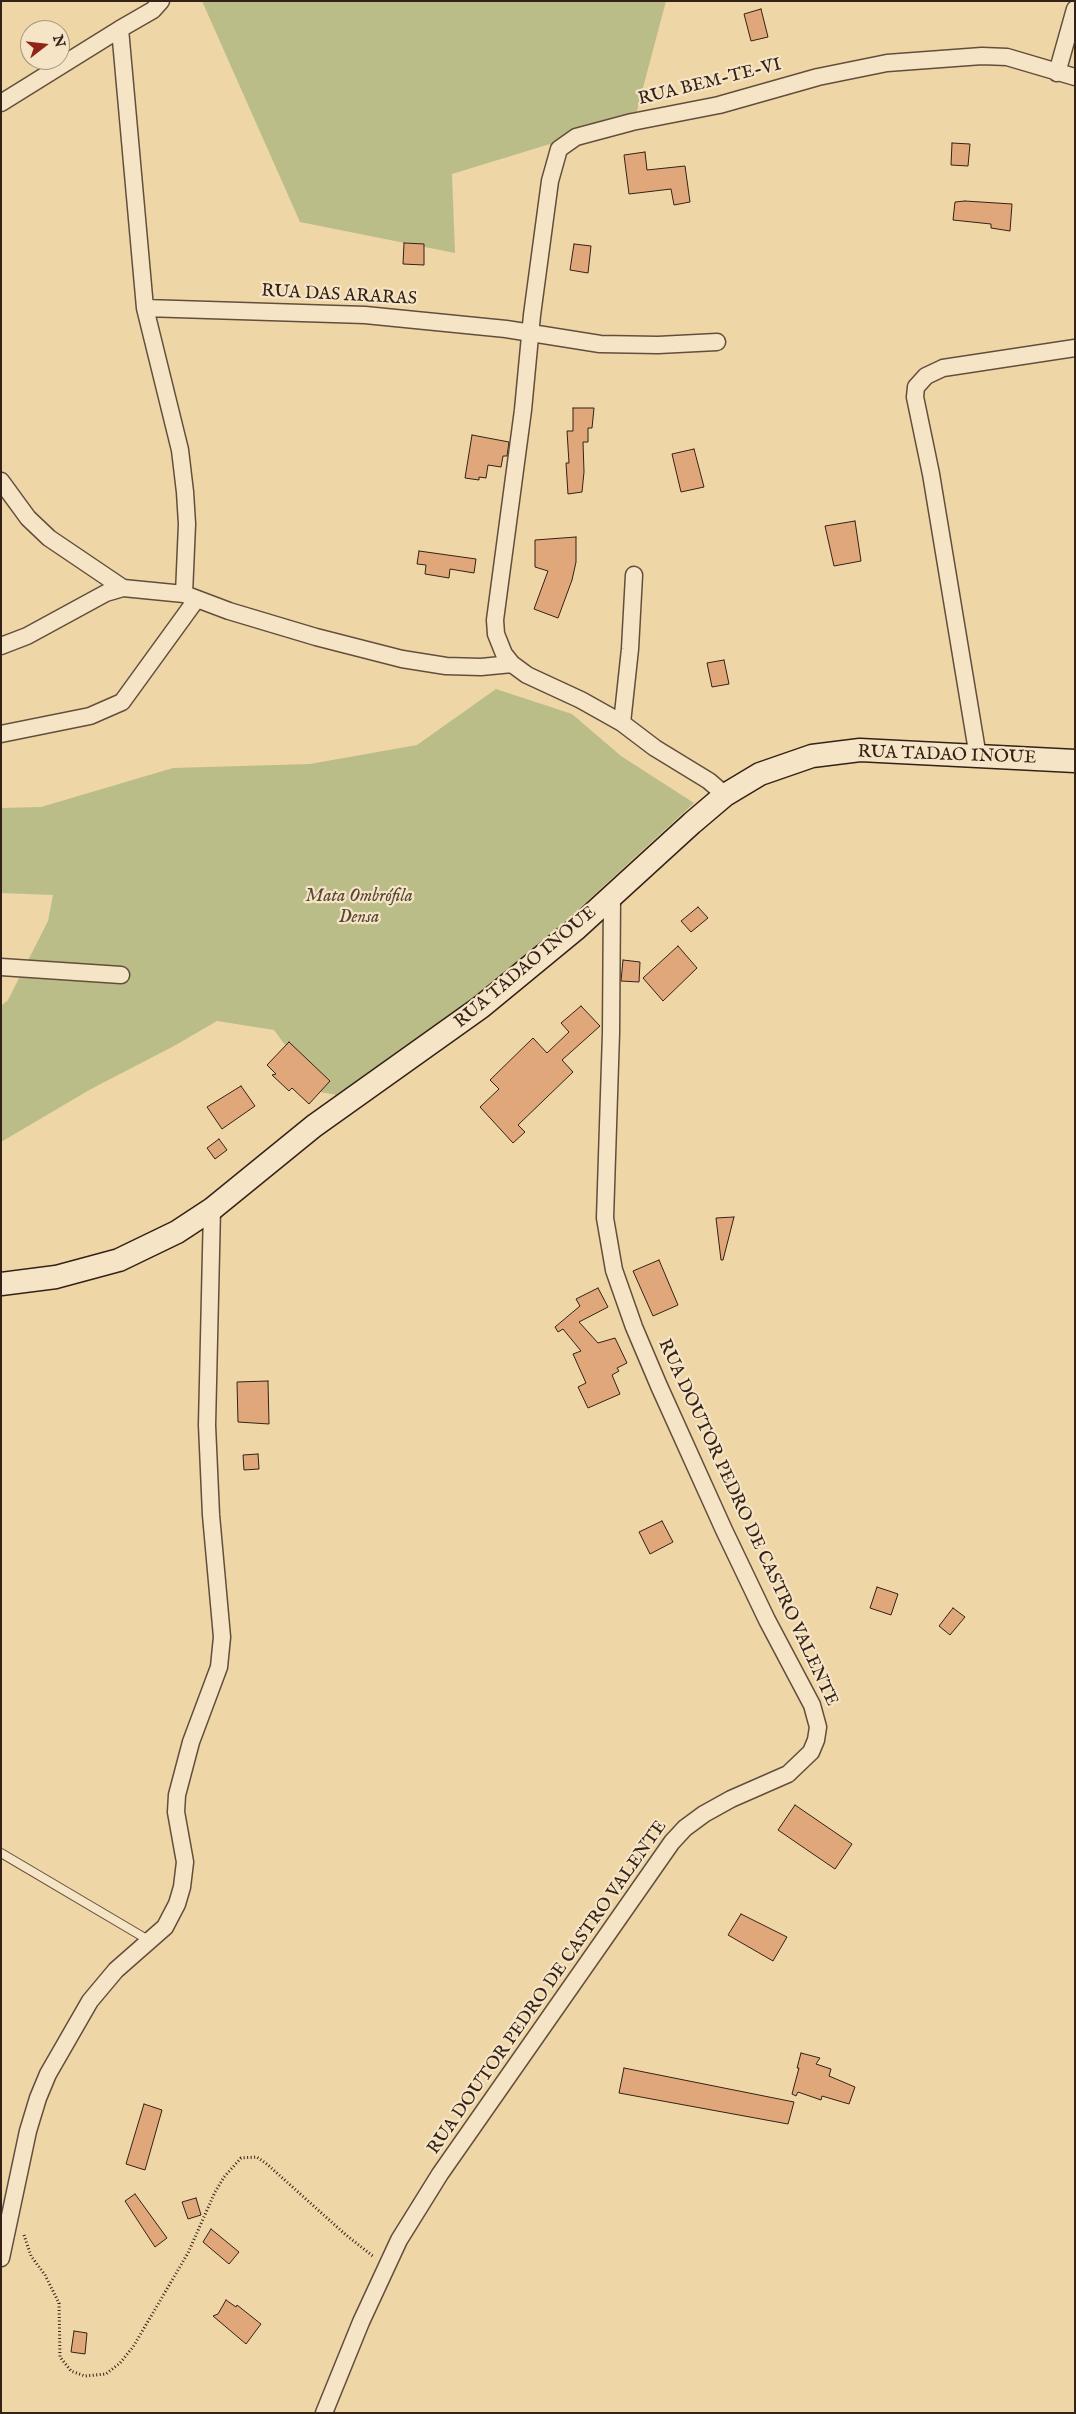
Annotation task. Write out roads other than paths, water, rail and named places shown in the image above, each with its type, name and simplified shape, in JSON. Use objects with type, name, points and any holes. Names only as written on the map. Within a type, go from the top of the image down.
[{"type":"street","points":[[1,103],[153,10],[161,1]]},
{"type":"street","points":[[1057,73],[1075,9]]},
{"type":"street","points":[[1,734],[90,716],[122,702],[190,597],[187,524],[180,450],[145,308],[120,29]]},
{"type":"street","name":"RUA BEM-TE-VI","points":[[512,664],[499,644],[496,620],[523,410],[530,333],[554,158],[558,149],[576,137],[632,122],[719,105],[818,77],[887,63],[982,56],[1006,57],[1075,77]]},
{"type":"street","name":"RUA DAS ARARAS","points":[[145,308],[365,315],[530,333],[600,344],[658,346],[717,342]]},
{"type":"street","points":[[978,757],[931,474],[915,397],[916,387],[926,376],[943,368],[1075,348]]},
{"type":"street","points":[[1,481],[28,518],[49,538],[123,588],[190,597],[316,637],[402,658],[446,666],[481,667],[512,664],[526,675],[581,700],[622,723],[655,748],[709,781],[725,795]]},
{"type":"street","points":[[622,723],[630,649],[634,575]]},
{"type":"street","points":[[1,646],[27,636],[106,594],[123,588]]},
{"type":"street","name":"RUA TADAO INOUE","points":[[1,1284],[56,1277],[119,1260],[177,1232],[212,1209],[314,1126],[482,1007],[612,896],[725,795],[760,774],[812,756],[860,750],[1075,761]]},
{"type":"street","name":"RUA DOUTOR PEDRO DE CASTRO VALENTE","points":[[324,2413],[361,2322],[399,2240],[440,2174],[672,1842],[685,1828],[704,1814],[731,1799],[788,1774],[810,1752],[818,1727],[812,1706],[763,1611],[659,1386],[631,1319],[614,1270],[605,1218],[611,1033],[612,896]]},
{"type":"street","points":[[1,967],[122,975]]},
{"type":"street","points":[[1,2258],[28,2130],[48,2074],[90,2001],[116,1970],[165,1927],[172,1915],[182,1887],[185,1862],[176,1812],[176,1795],[191,1742],[216,1678],[221,1655],[221,1614],[212,1515],[207,1424],[212,1209]]},
{"type":"lane","points":[[1,1853],[150,1942]]},
{"type":"park label","name":"Mata Ombrófila Densa","points":[[359,908]]}]
